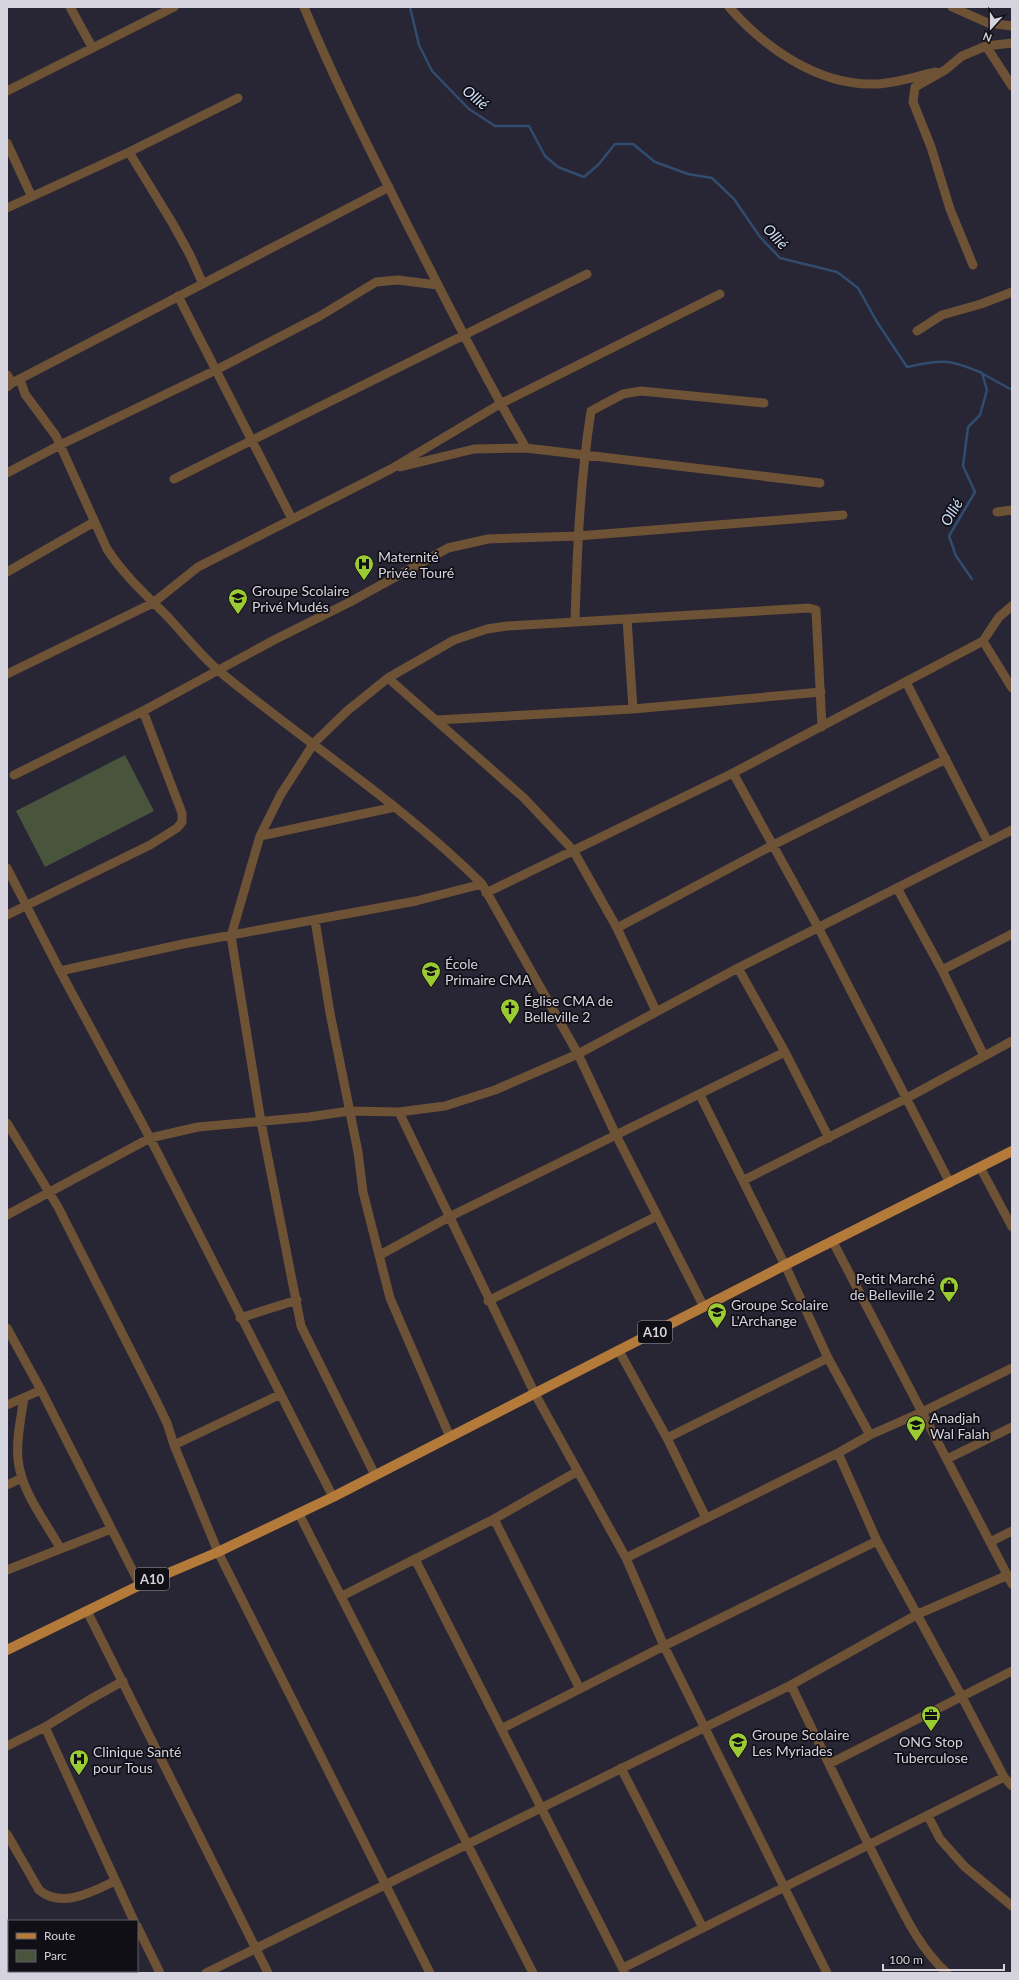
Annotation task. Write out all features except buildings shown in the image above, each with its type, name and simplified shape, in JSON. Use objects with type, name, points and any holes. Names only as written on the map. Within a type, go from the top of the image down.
[{"type":"main road","name":"A10","points":[[7,1650],[140,1585],[218,1552],[299,1514],[785,1265],[1012,1151]]},
{"type":"street","points":[[70,7],[92,47]]},
{"type":"street","points":[[7,91],[174,7]]},
{"type":"street","points":[[304,7],[325,57],[389,187],[500,404],[526,448]]},
{"type":"street","points":[[728,7],[748,29],[781,52],[814,71],[842,81],[874,84],[945,70]]},
{"type":"street","points":[[952,7],[988,23],[1012,26]]},
{"type":"street","points":[[974,265],[950,209],[931,147],[913,102],[915,87],[945,70],[962,56],[986,46],[1012,43]]},
{"type":"street","points":[[986,46],[1012,86]]},
{"type":"street","points":[[7,208],[31,195],[129,152],[238,98]]},
{"type":"street","points":[[7,143],[31,195]]},
{"type":"street","points":[[129,152],[173,224],[190,255],[202,284]]},
{"type":"street","points":[[389,187],[12,381],[25,394],[48,424],[60,445],[94,522],[116,562],[153,603],[218,670],[395,807],[465,867],[482,884],[578,1054],[616,1135],[704,1307]]},
{"type":"street","points":[[174,479],[587,274]]},
{"type":"street","points":[[7,473],[60,445],[216,370],[320,316],[376,282],[398,280],[438,284]]},
{"type":"street","points":[[917,331],[942,316],[981,304],[1012,292]]},
{"type":"street","points":[[7,674],[153,603],[198,567],[391,469],[500,404],[720,294]]},
{"type":"street","points":[[178,296],[292,519]]},
{"type":"street","points":[[575,622],[583,456],[590,410],[623,394],[641,391],[764,403]]},
{"type":"street","points":[[391,469],[474,449],[526,448],[583,456],[820,483]]},
{"type":"street","points":[[997,512],[1012,510]]},
{"type":"street","points":[[14,775],[143,711],[274,640],[350,602],[448,548],[488,539],[578,536],[843,515]]},
{"type":"street","points":[[7,572],[94,522]]},
{"type":"street","points":[[486,893],[733,773],[983,641],[999,617],[1012,606]]},
{"type":"street","points":[[375,1475],[301,1326],[261,1122],[231,936],[260,836],[281,794],[314,743],[347,711],[388,678],[454,640],[487,629],[507,626],[809,608],[816,610],[822,727]]},
{"type":"street","points":[[627,619],[633,709]]},
{"type":"street","points":[[983,641],[1012,688]]},
{"type":"street","points":[[388,678],[524,798],[573,850],[617,928],[656,1011]]},
{"type":"street","points":[[906,682],[988,842]]},
{"type":"street","points":[[437,720],[633,709],[821,692]]},
{"type":"street","points":[[7,915],[150,845],[177,828],[182,822],[182,813],[143,711]]},
{"type":"street","points":[[617,928],[771,846],[946,759]]},
{"type":"street","points":[[733,773],[771,846],[818,927],[950,1183]]},
{"type":"street","points":[[260,836],[395,807]]},
{"type":"street","points":[[7,1215],[150,1138],[198,1127],[261,1122],[349,1111],[399,1112],[445,1106],[495,1090],[578,1054],[738,968],[1012,830]]},
{"type":"street","points":[[7,868],[60,971],[150,1138],[279,1395],[333,1497]]},
{"type":"street","points":[[60,971],[183,944],[416,902],[482,884]]},
{"type":"street","points":[[897,888],[942,970],[984,1056]]},
{"type":"street","points":[[315,920],[349,1111],[358,1152],[363,1192],[390,1298],[450,1437]]},
{"type":"street","points":[[942,970],[1012,934]]},
{"type":"street","points":[[738,968],[785,1052],[830,1138]]},
{"type":"street","points":[[744,1180],[830,1138],[1012,1041]]},
{"type":"street","points":[[380,1255],[449,1217],[785,1052]]},
{"type":"street","points":[[700,1095],[744,1180],[828,1358],[870,1435]]},
{"type":"street","points":[[399,1112],[488,1300],[535,1394],[626,1558],[664,1646],[827,1973]]},
{"type":"street","points":[[7,1123],[50,1193],[154,1396],[167,1423],[174,1445],[218,1552],[384,1885],[430,1973]]},
{"type":"street","points":[[980,1167],[1012,1227]]},
{"type":"street","points":[[488,1300],[657,1216]]},
{"type":"street","points":[[833,1242],[1012,1584]]},
{"type":"street","points":[[240,1318],[297,1300]]},
{"type":"street","points":[[7,1328],[41,1390],[140,1585]]},
{"type":"street","points":[[619,1351],[667,1438],[706,1518]]},
{"type":"street","points":[[667,1438],[828,1358]]},
{"type":"street","points":[[626,1558],[838,1453],[870,1435],[922,1412],[1012,1368]]},
{"type":"street","points":[[7,1406],[41,1390]]},
{"type":"street","points":[[174,1445],[279,1395]]},
{"type":"street","points":[[24,1398],[18,1440],[18,1459],[22,1478],[30,1497],[60,1548]]},
{"type":"street","points":[[947,1459],[1012,1427]]},
{"type":"street","points":[[838,1453],[877,1542],[918,1614],[1004,1777],[1012,1786]]},
{"type":"street","points":[[342,1596],[494,1519],[578,1471]]},
{"type":"street","points":[[7,1485],[22,1478]]},
{"type":"street","points":[[299,1514],[533,1973]]},
{"type":"street","points":[[494,1519],[580,1689]]},
{"type":"street","points":[[7,1570],[111,1529]]},
{"type":"street","points":[[990,1542],[1012,1531]]},
{"type":"street","points":[[501,1729],[664,1646],[877,1542]]},
{"type":"street","points":[[415,1559],[624,1971],[703,1928],[1004,1777]]},
{"type":"street","points":[[206,1973],[791,1685],[918,1614],[1008,1575]]},
{"type":"street","points":[[86,1611],[258,1948],[268,1973]]},
{"type":"street","points":[[829,1764],[1012,1671]]},
{"type":"street","points":[[7,1746],[45,1727],[89,1700],[123,1682]]},
{"type":"street","points":[[791,1685],[868,1845],[914,1932],[935,1963],[947,1973]]},
{"type":"street","points":[[45,1727],[134,1920]]},
{"type":"street","points":[[621,1768],[703,1928]]},
{"type":"street","points":[[928,1816],[940,1839],[965,1867],[1012,1906]]},
{"type":"street","points":[[7,1834],[39,1890],[45,1895],[57,1898],[74,1898],[115,1881]]},
{"type":"street","points":[[138,1928],[160,1973]]},
{"type":"green space","points":[[125,755],[154,811],[45,867],[16,811]]},
{"type":"waterway","name":"Ollié","points":[[410,7],[419,45],[432,71],[469,109],[495,126],[529,126],[545,156],[558,167],[584,177],[598,165],[615,144],[633,144],[655,162],[688,174],[712,178],[734,199],[760,237],[780,258],[837,272],[858,288],[877,322],[907,367],[945,362],[961,365],[982,373],[987,390],[980,415],[968,427],[963,466],[975,492],[949,536],[956,556],[972,579]]},
{"type":"waterway","points":[[983,374],[1012,390]]},
{"type":"place","name":"Maternité Privée Touré","points":[[364,581]]},
{"type":"place","name":"Groupe Scolaire Privé Mudés","points":[[238,615]]},
{"type":"place","name":"École Primaire CMA","points":[[431,988]]},
{"type":"place","name":"Église CMA de Belleville 2","points":[[510,1025]]},
{"type":"place","name":"Petit Marché de Belleville 2","points":[[949,1303]]},
{"type":"place","name":"Groupe Scolaire L'Archange","points":[[717,1329]]},
{"type":"place","name":"Anadjah Wal Falah","points":[[916,1442]]},
{"type":"place","name":"ONG Stop Tuberculose","points":[[931,1732]]},
{"type":"place","name":"Groupe Scolaire Les Myriades","points":[[738,1759]]},
{"type":"place","name":"Clinique Santé pour Tous","points":[[79,1776]]}]
